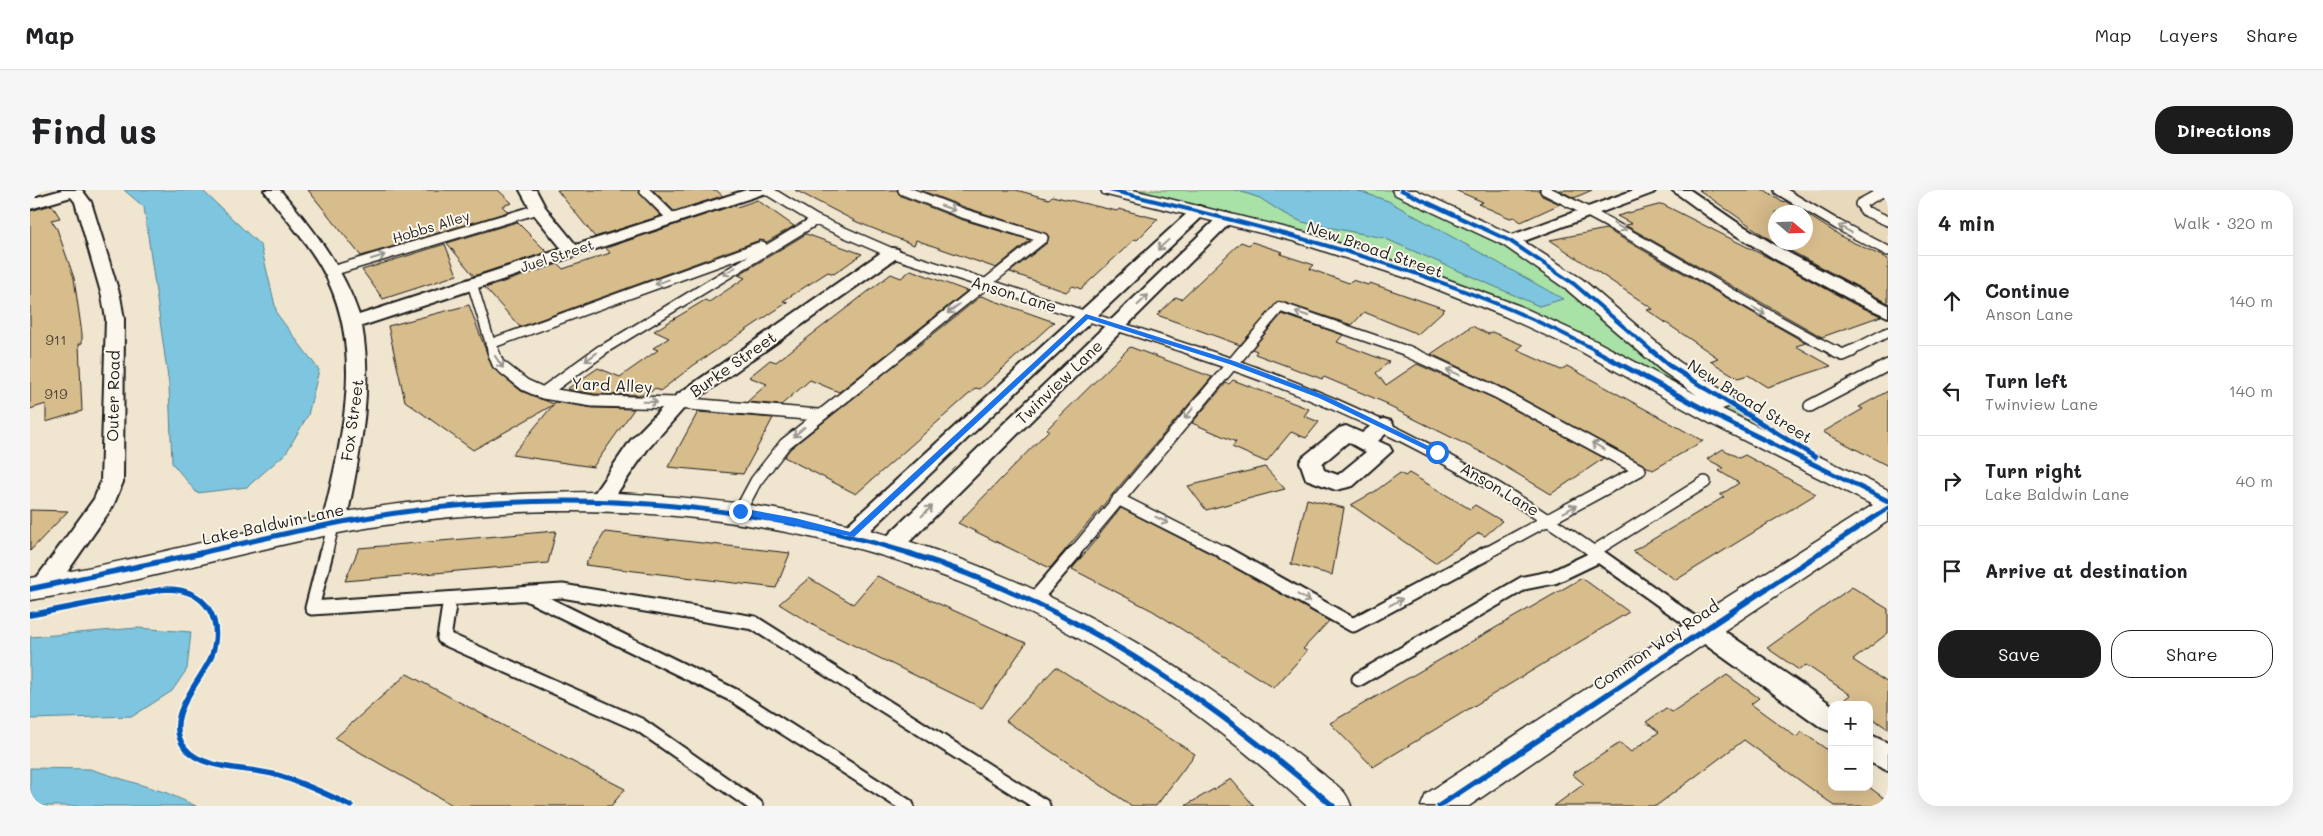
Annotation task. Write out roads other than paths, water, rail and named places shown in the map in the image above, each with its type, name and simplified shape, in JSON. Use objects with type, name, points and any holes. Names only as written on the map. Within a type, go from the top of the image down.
[{"type":"street","points":[[30,204],[74,190]]},
{"type":"street","name":"Outer Road","points":[[34,588],[105,501],[112,482],[115,319],[83,202],[74,190]]},
{"type":"street","name":"Fox Street","points":[[273,190],[332,271],[343,293],[353,324],[358,364],[355,416],[334,523]]},
{"type":"street","points":[[528,190],[538,209],[572,252]]},
{"type":"street","name":"Juel Street","points":[[353,324],[761,190]]},
{"type":"street","name":"New Broad Street","points":[[1110,190],[1300,237],[1426,278],[1512,311],[1588,346],[1724,420],[1888,501]]},
{"type":"street","name":"New Broad Street","points":[[1401,190],[1510,241],[1574,284],[1670,366],[1720,399],[1888,501]]},
{"type":"street","points":[[1510,241],[1648,190]]},
{"type":"street","points":[[1659,190],[1718,218]]},
{"type":"street","points":[[1680,190],[1718,218],[1775,253],[1888,312]]},
{"type":"street","name":"Twinview Lane","points":[[851,535],[1199,211]]},
{"type":"street","name":"Twinview Lane","points":[[892,546],[1226,218]]},
{"type":"street","name":"Burke Street","points":[[600,501],[639,445],[678,403],[892,253]]},
{"type":"street","points":[[1363,442],[1384,426]]},
{"type":"street","name":"Lake Baldwin Lane","points":[[34,588],[334,523],[423,510],[511,503],[600,501],[740,511],[795,521],[892,546],[963,570],[1033,601],[1109,640],[1190,692],[1277,756],[1334,806]]},
{"type":"street","name":"Common Way Road","points":[[1439,806],[1702,629],[1888,508]]},
{"type":"street","name":"Anson Lane","points":[[1702,629],[1828,717]]},
{"type":"street","points":[[1873,749],[1888,759]]},
{"type":"lane","points":[[644,190],[673,219]]},
{"type":"lane","name":"Anson Lane","points":[[767,190],[816,220],[892,253],[1232,363],[1322,397],[1384,426],[1437,452],[1550,520],[1702,629]]},
{"type":"lane","points":[[740,511],[756,481],[785,444],[818,415],[1043,238],[962,213],[903,190]]},
{"type":"lane","points":[[1544,190],[1648,243],[1777,321],[1842,355],[1886,335]]},
{"type":"lane","points":[[1779,190],[1838,225],[1888,251]]},
{"type":"lane","points":[[1886,190],[1860,204],[1865,211],[1888,221]]},
{"type":"lane","name":"Hobbs Alley","points":[[332,271],[538,209]]},
{"type":"lane","points":[[543,393],[610,344],[816,220]]},
{"type":"lane","points":[[490,344],[790,236]]},
{"type":"lane","name":"Yard Alley","points":[[472,284],[498,364],[525,385],[543,393],[593,401],[678,403],[818,415]]},
{"type":"lane","points":[[1033,601],[1118,499],[1232,363],[1280,307],[1398,347],[1470,379],[1640,470],[1353,625],[1197,537],[1118,499]]},
{"type":"lane","points":[[1810,406],[1888,365]]},
{"type":"lane","points":[[1359,680],[1524,583],[1554,577],[1596,554],[1630,527],[1705,482]]},
{"type":"lane","points":[[334,523],[312,608],[562,591],[754,623],[1043,806]]},
{"type":"lane","points":[[526,594],[733,696],[907,806]]},
{"type":"lane","points":[[450,599],[444,638],[640,725],[756,806]]},
{"type":"water","points":[[124,190],[202,190],[261,246],[277,314],[319,370],[308,415],[286,453],[247,487],[197,493],[172,463],[169,385],[144,207]]},
{"type":"water","points":[[1236,190],[1355,190],[1388,201],[1563,299],[1539,306],[1384,238],[1302,222],[1260,198]]},
{"type":"water","points":[[137,628],[191,632],[187,669],[172,691],[133,716],[30,719],[30,637]]},
{"type":"water","points":[[30,768],[90,769],[167,793],[196,806],[30,806]]}]
